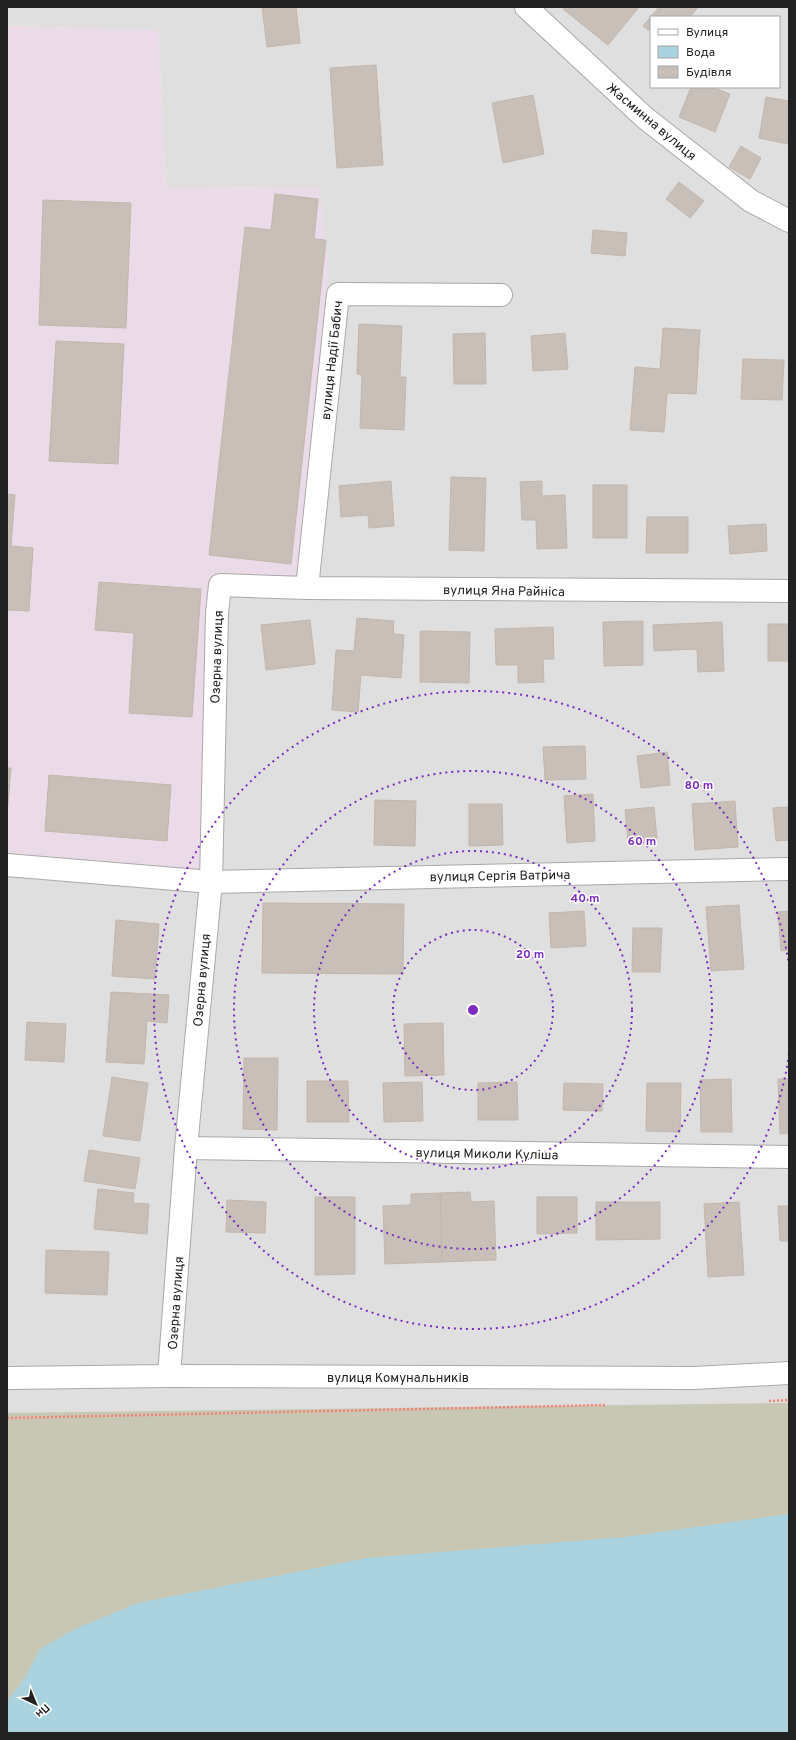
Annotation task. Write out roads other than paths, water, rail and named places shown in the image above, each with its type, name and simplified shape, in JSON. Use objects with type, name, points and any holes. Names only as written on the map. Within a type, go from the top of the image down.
[{"type":"street","name":"Жасминна вулиця","points":[[526,7],[644,117],[751,201],[789,221]]},
{"type":"street","name":"вулиця Надії Бабич","points":[[307,588],[338,294],[501,295]]},
{"type":"street","name":"вулиця Яна Райніса","points":[[220,585],[307,588],[789,591]]},
{"type":"street","name":"Озерна вулиця","points":[[169,1376],[186,1148],[211,882],[217,613],[220,585]]},
{"type":"street","name":"вулиця Сергія Ватрича","points":[[7,865],[211,882],[789,869]]},
{"type":"street","name":"вулиця Миколи Куліша","points":[[186,1148],[789,1157]]},
{"type":"street","name":"вулиця Комунальників","points":[[7,1378],[169,1376],[694,1378],[789,1373]]},
{"type":"water","points":[[789,1514],[789,1733],[7,1733],[7,1702],[24,1679],[40,1649],[75,1629],[138,1603],[367,1558],[625,1537]]}]
